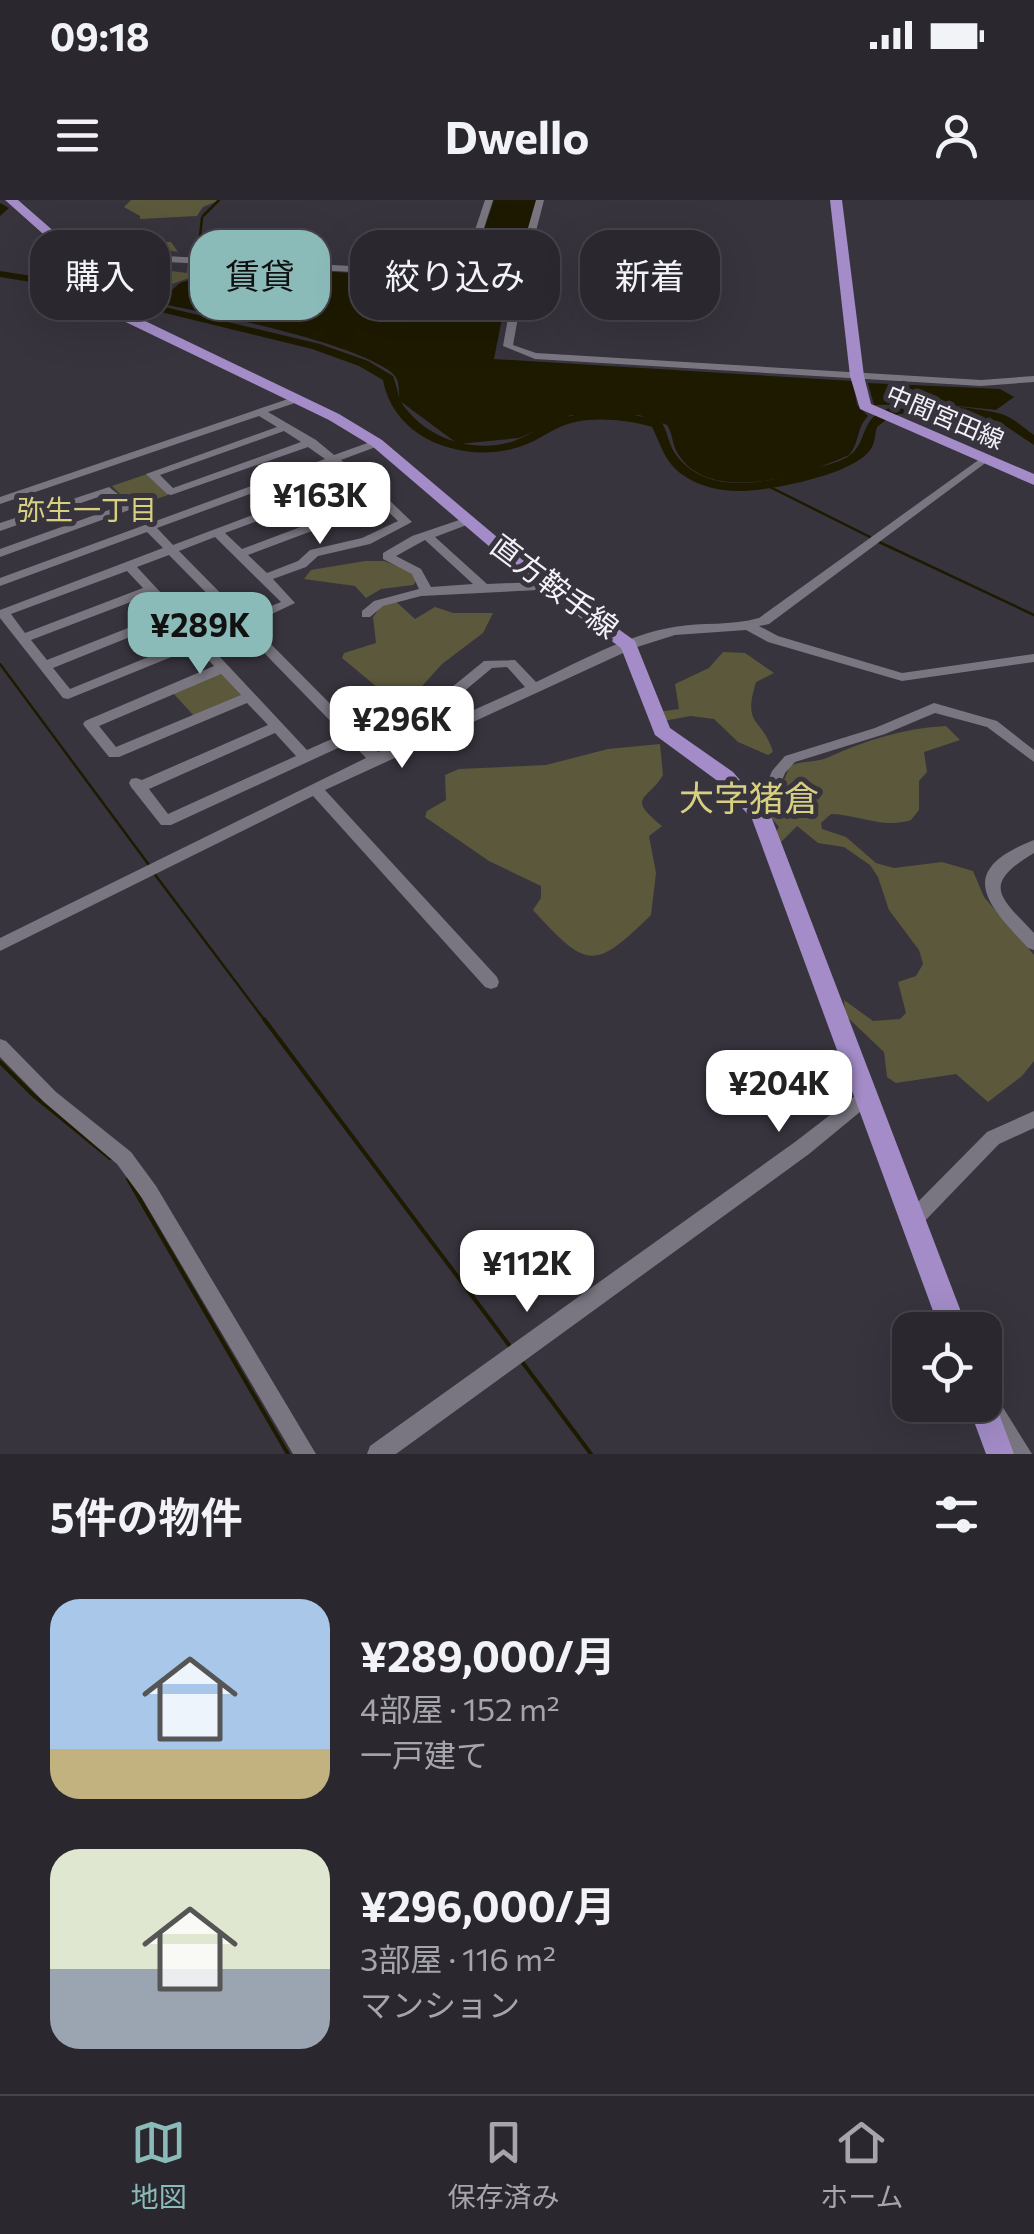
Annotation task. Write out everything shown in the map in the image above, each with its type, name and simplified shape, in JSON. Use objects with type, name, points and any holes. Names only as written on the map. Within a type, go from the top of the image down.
[{"type":"main road","name":"直方鞍手線","points":[[11,200],[46,230]]},
{"type":"main road","name":"中間宮田線","points":[[836,200],[862,400],[872,411],[1034,480]]},
{"type":"main road","name":"直方鞍手線","points":[[132,320],[297,399],[378,443],[468,521],[629,645],[662,731],[726,777],[761,816],[947,1312]]},
{"type":"main road","points":[[988,1422],[1000,1454]]},
{"type":"street","points":[[479,230],[489,200]]},
{"type":"street","points":[[532,230],[540,200]]},
{"type":"street","points":[[170,259],[350,269]]},
{"type":"street","points":[[510,320],[508,346],[522,354],[998,384],[1034,379]]},
{"type":"street","points":[[0,501],[297,399]]},
{"type":"street","points":[[262,413],[335,458],[406,522],[366,541],[314,553],[302,564],[265,578]]},
{"type":"street","points":[[286,427],[152,474],[170,492],[312,442]]},
{"type":"street","points":[[195,435],[214,452]]},
{"type":"street","points":[[0,582],[378,443]]},
{"type":"street","points":[[0,945],[376,758],[629,645],[674,631],[748,626],[764,621],[984,459]]},
{"type":"street","points":[[233,470],[254,489]]},
{"type":"street","points":[[218,533],[290,603],[68,695],[4,613],[128,566],[360,480]]},
{"type":"street","points":[[0,527],[109,490],[128,508],[0,553]]},
{"type":"street","points":[[26,492],[44,512]]},
{"type":"street","points":[[241,554],[384,500]]},
{"type":"street","points":[[427,592],[417,572],[387,556],[468,521]]},
{"type":"street","points":[[148,527],[376,758]]},
{"type":"street","points":[[61,532],[80,552]]},
{"type":"street","points":[[426,536],[487,590]]},
{"type":"street","points":[[128,566],[304,757]]},
{"type":"street","points":[[366,614],[391,597],[544,582]]},
{"type":"street","points":[[23,638],[150,590]]},
{"type":"street","points":[[45,666],[174,616]]},
{"type":"street","points":[[748,626],[773,639],[886,674],[992,724],[1034,756]]},
{"type":"street","points":[[761,816],[779,771],[790,760],[880,731],[924,693],[1034,658]]},
{"type":"street","points":[[434,731],[424,717],[489,664],[510,662],[533,687]]},
{"type":"street","points":[[222,668],[90,724],[114,754],[249,697]]},
{"type":"street","points":[[276,727],[138,785],[166,821],[353,735]]},
{"type":"street","points":[[314,788],[491,982]]},
{"type":"street","points":[[1034,846],[997,867],[991,876],[991,889],[997,903],[1034,944]]},
{"type":"street","points":[[0,1046],[50,1097],[124,1158],[305,1454]]},
{"type":"street","points":[[378,1454],[869,1099]]},
{"type":"street","points":[[912,1221],[994,1138],[1034,1119]]},
{"type":"street","points":[[1001,1422],[1021,1454]]},
{"type":"shaded area","points":[[131,200],[220,200],[203,207],[197,216],[140,219],[124,207]]},
{"type":"shaded area","points":[[494,200],[537,200],[529,230],[484,230]]},
{"type":"shaded area","points":[[190,261],[190,278],[170,288],[170,271],[187,273]]},
{"type":"shaded area","points":[[330,272],[350,273],[350,320],[502,320],[494,359],[853,381],[857,405],[868,416],[849,455],[808,471],[759,482],[712,479],[693,470],[678,454],[667,425],[639,415],[571,415],[519,438],[458,444],[400,401],[398,382],[391,372],[344,350],[236,320],[330,320]]},
{"type":"shaded area","points":[[190,280],[190,310],[170,306],[170,292]]},
{"type":"shaded area","points":[[868,383],[1000,389],[1014,397],[996,410],[938,404],[874,405]]},
{"type":"shaded area","points":[[147,474],[168,495],[133,507],[112,486]]},
{"type":"shaded area","points":[[384,561],[418,574],[419,578],[413,585],[381,589],[366,598],[355,586],[304,579],[311,570]]},
{"type":"shaded area","points":[[393,599],[415,619],[435,607],[453,613],[493,613],[483,633],[442,664],[414,695],[395,702],[342,658],[344,653],[376,643],[373,617]]},
{"type":"shaded area","points":[[723,652],[745,653],[774,673],[756,682],[751,707],[773,752],[768,755],[738,742],[714,719],[691,716],[663,721],[658,712],[679,709],[675,684],[709,668]]},
{"type":"shaded area","points":[[220,673],[242,696],[195,717],[173,693]]},
{"type":"shaded area","points":[[946,726],[960,740],[924,752],[927,772],[919,781],[919,810],[911,820],[881,822],[831,814],[821,823],[822,829],[846,837],[876,863],[894,868],[942,862],[973,871],[984,897],[1034,955],[1034,1061],[1022,1076],[988,1102],[956,1074],[896,1083],[887,1077],[884,1052],[845,1015],[844,1000],[873,1021],[900,1019],[906,1013],[898,982],[916,976],[923,964],[919,950],[889,910],[870,865],[844,847],[818,843],[797,826],[778,845],[774,835],[779,827],[769,815],[790,766],[824,759],[886,736]]},
{"type":"shaded area","points":[[660,744],[663,775],[642,804],[662,826],[649,836],[656,873],[651,915],[603,954],[591,956],[566,944],[533,910],[541,898],[541,886],[489,861],[425,817],[427,811],[446,800],[445,775],[459,769],[546,765],[608,749]]},
{"type":"waterway","points":[[203,216],[219,200]]},
{"type":"waterway","points":[[0,206],[4,208],[0,213]]},
{"type":"waterway","points":[[201,230],[202,218]]},
{"type":"waterway","points":[[0,274],[89,288],[344,356],[389,379],[398,407],[407,417],[434,437],[459,448],[487,450],[515,445],[574,418],[636,419],[657,424],[670,456],[692,475],[713,484],[736,487],[783,482],[852,460],[866,447],[871,425],[887,413],[900,410],[962,411],[1002,418],[1034,441]]},
{"type":"waterway","points":[[764,484],[870,537]]},
{"type":"waterway","points":[[877,541],[1034,615]]},
{"type":"waterway","points":[[0,664],[149,865]]},
{"type":"waterway","points":[[153,872],[266,1022]]},
{"type":"waterway","points":[[264,1019],[509,1345]]},
{"type":"waterway","points":[[0,1062],[33,1095],[110,1158]]},
{"type":"waterway","points":[[128,1179],[288,1454]]},
{"type":"waterway","points":[[523,1363],[591,1454]]},
{"type":"district","name":"弥生一丁目","points":[[87,510]]},
{"type":"district","name":"大字猪倉","points":[[749,799]]}]
